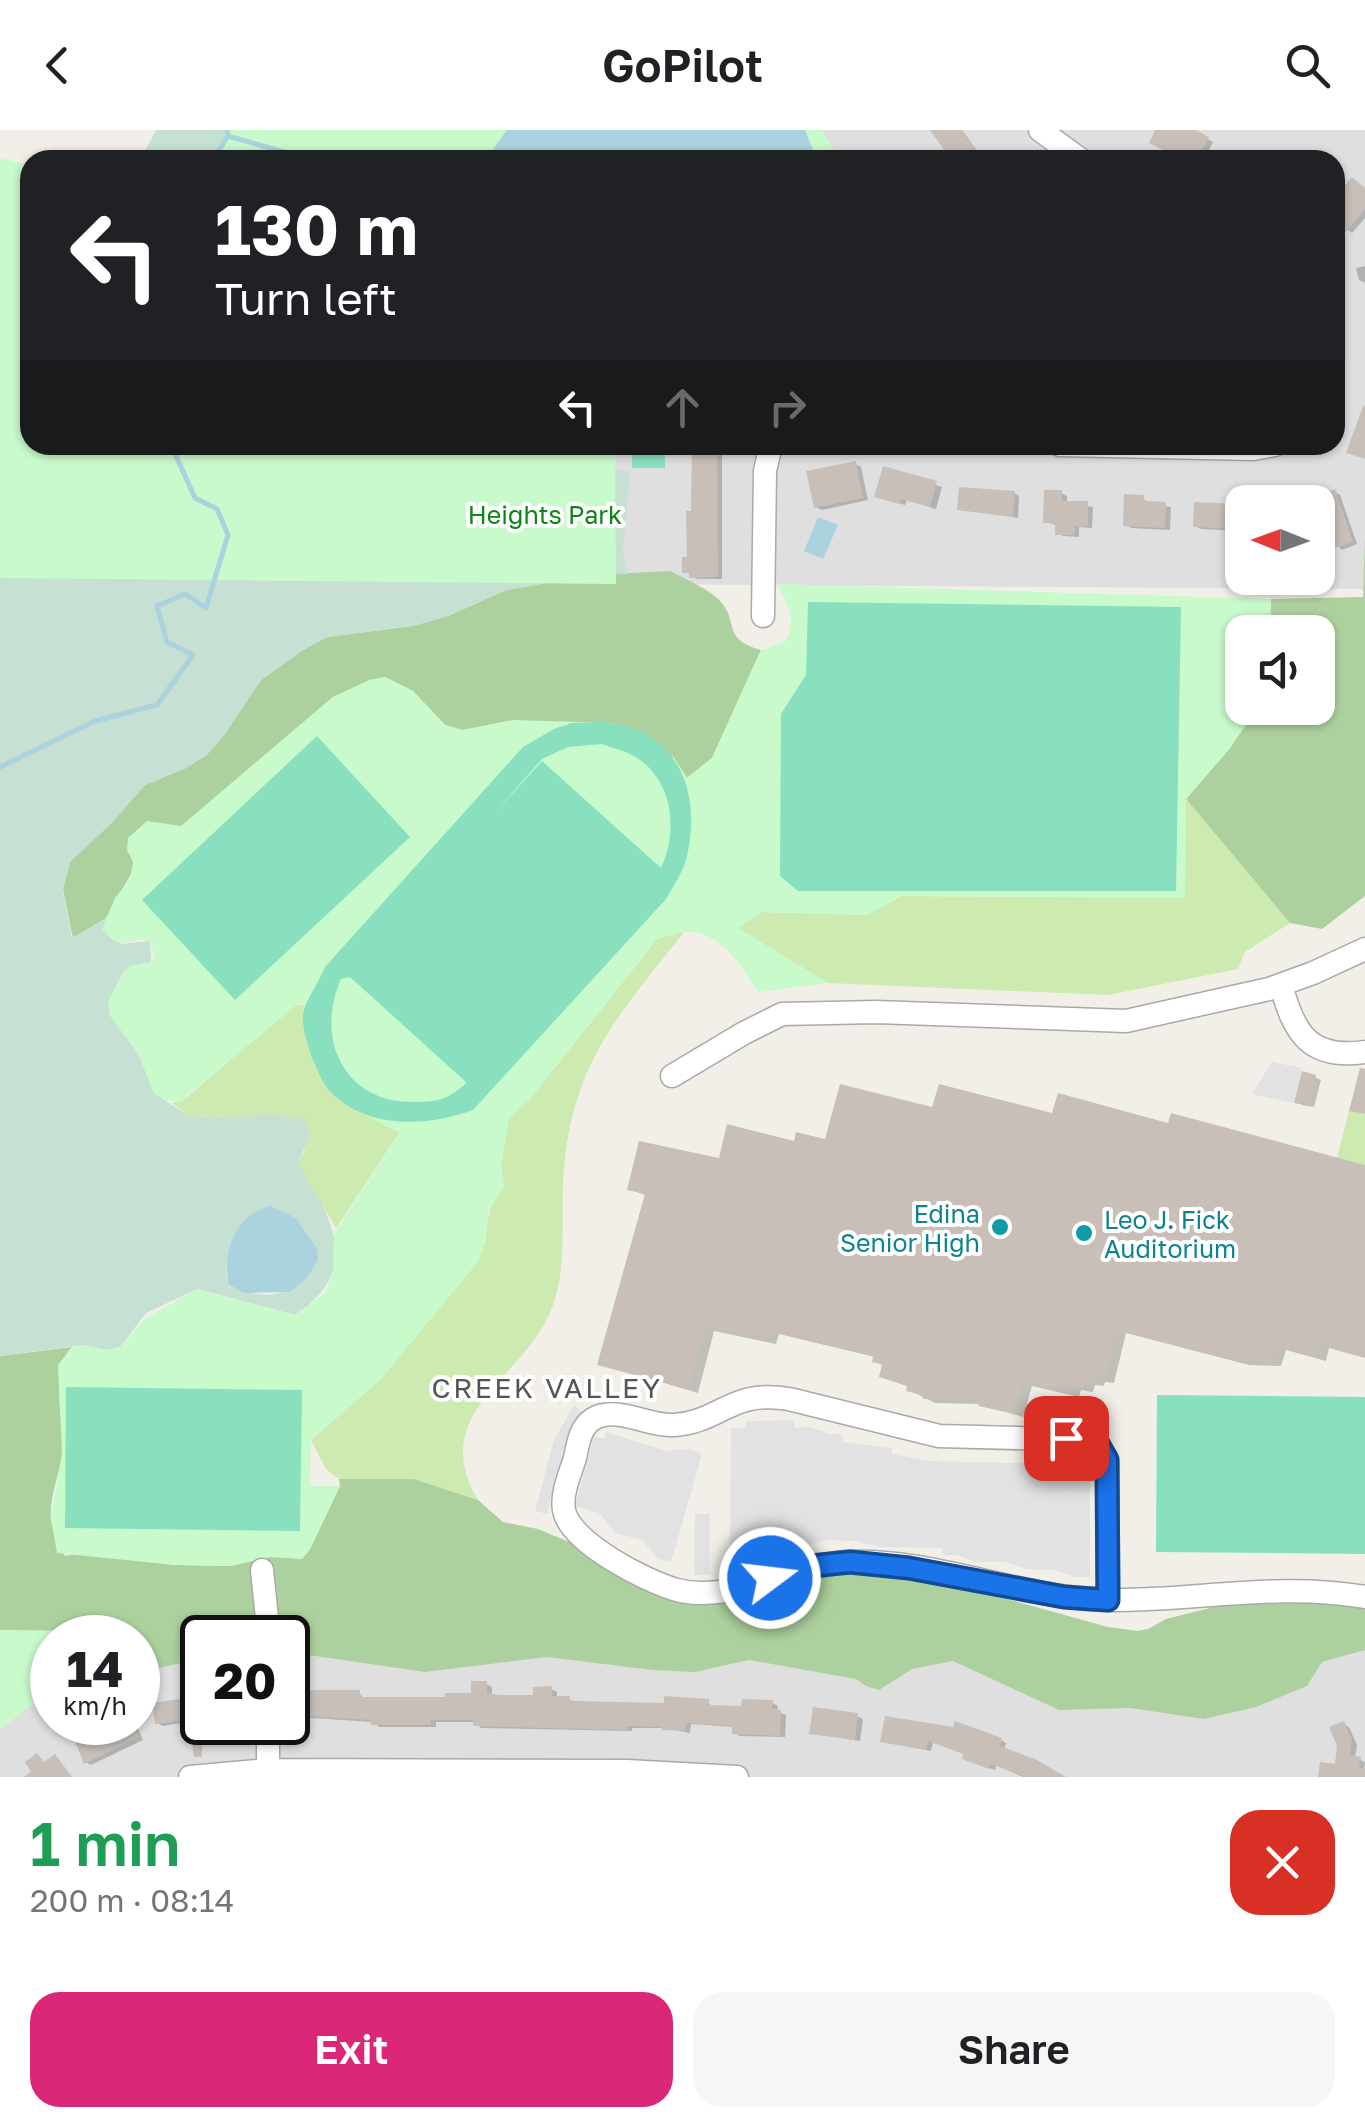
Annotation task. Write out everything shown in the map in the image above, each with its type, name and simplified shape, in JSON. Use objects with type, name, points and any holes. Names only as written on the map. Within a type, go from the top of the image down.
[{"type":"street","points":[[1040,130],[1067,150]]},
{"type":"street","points":[[764,616],[765,471],[769,455]]},
{"type":"street","points":[[672,1076],[782,1014],[876,1012],[1126,1021],[1282,984],[1365,949]]},
{"type":"street","points":[[1282,984],[1297,1031],[1308,1042],[1338,1053],[1365,1052]]},
{"type":"street","points":[[1108,1600],[1107,1460],[1098,1444],[1088,1440],[939,1436],[766,1395],[749,1397],[686,1424],[670,1426],[597,1416],[582,1432],[564,1497],[565,1516],[576,1533],[617,1562],[678,1590],[718,1592],[811,1566],[850,1562],[909,1568],[1064,1597],[1108,1600],[1304,1590],[1365,1596]]},
{"type":"street","points":[[262,1570],[266,1615]]},
{"type":"street","points":[[268,1745],[268,1773]]},
{"type":"street","points":[[190,1777],[627,1771],[736,1777]]},
{"type":"shaded area","points":[[821,130],[1365,130],[1365,589],[1335,589],[1335,485],[1225,485],[1225,588],[616,584],[615,455],[1345,455],[1345,150],[834,150]]},
{"type":"shaded area","points":[[1272,1062],[1302,1068],[1294,1103],[1252,1094]]},
{"type":"shaded area","points":[[574,1405],[584,1414],[570,1430],[547,1514],[535,1511],[554,1440]]},
{"type":"shaded area","points":[[794,1420],[795,1428],[842,1434],[843,1442],[892,1448],[892,1454],[929,1461],[1090,1465],[1090,1577],[1027,1569],[1005,1562],[978,1562],[943,1555],[942,1548],[878,1547],[857,1541],[829,1540],[798,1547],[796,1554],[730,1560],[731,1428],[745,1428],[746,1421]]},
{"type":"shaded area","points":[[606,1432],[666,1451],[689,1449],[702,1454],[671,1562],[658,1559],[642,1540],[616,1533],[599,1513],[575,1506],[594,1436],[604,1439]]},
{"type":"shaded area","points":[[695,1514],[710,1514],[709,1575],[694,1575]]},
{"type":"shaded area","points":[[160,1631],[180,1631],[180,1745],[310,1745],[310,1633],[1365,1642],[1365,1777],[0,1777],[0,1729],[30,1706],[30,1745],[160,1745]]},
{"type":"green space","points":[[156,130],[507,130],[495,150],[145,150]]},
{"type":"green space","points":[[227,130],[822,130],[834,150],[219,150]]},
{"type":"green space","name":"Heights Park","points":[[0,158],[20,163],[20,455],[615,455],[616,584],[0,578]]},
{"type":"green space","points":[[632,455],[665,455],[665,468],[632,468]]},
{"type":"green space","points":[[601,469],[630,471],[623,552],[628,574],[589,575],[506,590],[417,625],[327,637],[261,680],[207,755],[145,785],[70,862],[63,889],[72,938],[106,918],[103,929],[121,944],[150,941],[151,962],[124,971],[109,1014],[139,1055],[154,1093],[189,1116],[269,1114],[305,1119],[310,1135],[299,1161],[329,1221],[335,1252],[334,1266],[321,1292],[295,1315],[197,1289],[146,1313],[120,1347],[106,1350],[83,1345],[0,1356],[0,566]],"holes":[[[302,1226],[307,1235],[306,1279],[298,1286],[268,1295],[228,1284],[226,1271]]]},
{"type":"green space","points":[[1365,537],[1365,896],[1322,929],[1290,923],[1186,799],[1246,725],[1335,725],[1335,615],[1271,615],[1271,599],[1363,597]]},
{"type":"green space","points":[[671,571],[716,597],[736,636],[761,650],[712,758],[687,778],[674,758],[600,723],[462,730],[445,725],[413,691],[385,677],[333,697],[181,827],[170,826],[139,860],[106,918],[73,939],[63,889],[70,862],[145,785],[186,768],[261,680],[303,650],[327,637],[412,626],[448,616],[506,590],[589,575]]},
{"type":"green space","points":[[777,584],[1271,599],[1271,615],[1225,615],[1225,725],[1246,725],[1186,799],[1185,898],[901,896],[867,915],[762,912],[738,928],[828,983],[758,992],[729,952],[705,935],[675,933],[657,939],[530,1099],[509,1118],[501,1165],[504,1186],[488,1212],[486,1240],[478,1262],[382,1378],[311,1440],[310,1486],[340,1486],[302,1559],[270,1557],[231,1566],[175,1565],[57,1553],[51,1518],[62,1454],[58,1365],[72,1347],[120,1347],[146,1318],[197,1289],[296,1315],[325,1293],[333,1272],[334,1233],[400,1133],[356,1109],[328,1086],[312,1054],[303,1004],[299,1003],[180,1102],[167,1101],[154,1093],[139,1055],[109,1014],[108,1001],[124,971],[155,958],[150,941],[115,941],[102,929],[115,898],[130,879],[133,862],[127,850],[128,838],[147,821],[181,826],[333,697],[385,677],[413,691],[445,725],[462,730],[513,720],[614,723],[656,742],[674,758],[687,778],[712,758],[761,650],[786,641],[791,618]]},
{"type":"green space","points":[[808,602],[1181,607],[1176,891],[798,891],[780,876],[781,714],[806,675]]},
{"type":"green space","points":[[572,723],[612,723],[636,729],[670,754],[688,790],[691,811],[691,833],[681,873],[666,899],[473,1110],[416,1122],[359,1112],[328,1089],[309,1050],[304,1029],[304,1009],[325,967],[523,747]],"holes":[[[602,744],[628,753],[646,765],[664,790],[671,821],[661,868],[542,761],[492,816],[542,759],[568,747]],[[350,977],[466,1082],[466,1083],[444,1098],[417,1102],[371,1093],[354,1080],[334,1046],[331,1024],[341,979]]]},
{"type":"green space","points":[[317,736],[410,837],[235,1000],[142,900]]},
{"type":"green space","points":[[1186,799],[1290,923],[1245,952],[1238,969],[1108,995],[828,983],[737,928],[762,912],[867,915],[901,896],[1184,898]]},
{"type":"green space","points":[[685,931],[621,1013],[589,1068],[578,1098],[564,1169],[562,1255],[553,1305],[540,1331],[486,1396],[472,1418],[464,1442],[465,1469],[478,1500],[414,1479],[339,1479],[326,1469],[311,1440],[382,1378],[486,1229],[491,1206],[504,1186],[501,1165],[509,1118],[530,1099],[657,939]]},
{"type":"green space","points":[[304,1004],[307,1045],[345,1104],[400,1132],[336,1228],[301,1170],[299,1161],[305,1150],[229,1118],[189,1116],[172,1103],[185,1099],[293,1006]]},
{"type":"green space","points":[[1349,1111],[1365,1114],[1365,1165],[1337,1158]]},
{"type":"green space","points":[[72,1347],[61,1369],[62,1456],[51,1511],[53,1528],[65,1556],[79,1553],[175,1565],[231,1566],[270,1556],[302,1559],[340,1486],[339,1479],[414,1479],[478,1500],[503,1522],[538,1529],[586,1549],[675,1601],[847,1571],[910,1577],[978,1591],[1108,1627],[1138,1631],[1166,1619],[1226,1604],[1309,1602],[1365,1608],[1365,1650],[1322,1662],[1307,1686],[1256,1707],[1204,1719],[1130,1708],[1059,1710],[953,1661],[912,1669],[879,1690],[856,1679],[749,1660],[695,1672],[547,1657],[425,1672],[310,1655],[310,1615],[180,1615],[180,1663],[160,1668],[160,1615],[30,1615],[30,1694],[0,1710],[0,1356]]},
{"type":"green space","points":[[66,1387],[302,1390],[300,1531],[65,1528]]},
{"type":"green space","points":[[1157,1395],[1365,1397],[1365,1554],[1156,1552]]},
{"type":"green space","points":[[0,1630],[30,1630],[30,1706],[0,1729]]},
{"type":"water","points":[[507,130],[805,130],[813,150],[493,150]]},
{"type":"water","points":[[818,517],[838,525],[823,559],[804,551]]},
{"type":"water","points":[[270,1206],[296,1218],[317,1249],[318,1260],[306,1279],[290,1292],[244,1293],[228,1284],[230,1246],[248,1218]]},
{"type":"building","points":[[930,130],[961,130],[976,150],[944,150]]},
{"type":"building","points":[[1155,130],[1196,130],[1209,137],[1202,150],[1163,150],[1149,143]]},
{"type":"building","points":[[1352,177],[1365,188],[1365,209],[1346,232],[1345,231],[1345,185]]},
{"type":"building","points":[[1365,406],[1365,459],[1346,453]]},
{"type":"building","points":[[692,455],[717,455],[718,577],[689,578],[689,573],[682,573],[682,557],[687,557],[686,511],[691,511]]},
{"type":"building","points":[[856,461],[863,498],[814,508],[806,471]]},
{"type":"building","points":[[883,466],[937,481],[930,507],[874,497]]},
{"type":"building","points":[[959,487],[1015,491],[1013,517],[957,510]]},
{"type":"building","points":[[1335,489],[1353,542],[1335,548]]},
{"type":"building","points":[[1044,490],[1062,490],[1062,501],[1088,501],[1088,526],[1075,526],[1074,535],[1055,535],[1055,523],[1043,523]]},
{"type":"building","points":[[1124,494],[1144,495],[1144,501],[1166,502],[1165,528],[1123,526]]},
{"type":"building","points":[[1194,502],[1225,503],[1225,528],[1193,527]]},
{"type":"building","points":[[1360,1068],[1365,1069],[1365,1114],[1349,1111]]},
{"type":"building","points":[[1302,1071],[1316,1075],[1309,1106],[1294,1103]]},
{"type":"building","name":"Edina Senior High","points":[[840,1084],[932,1107],[939,1084],[1052,1113],[1058,1093],[1168,1123],[1171,1113],[1365,1165],[1365,1357],[1320,1345],[1317,1357],[1276,1347],[1272,1362],[1238,1361],[1117,1330],[1105,1379],[1086,1381],[1084,1389],[1072,1386],[1070,1394],[1022,1383],[1014,1414],[979,1406],[978,1400],[923,1399],[923,1395],[906,1391],[907,1386],[879,1377],[882,1364],[872,1362],[873,1356],[770,1331],[767,1341],[705,1328],[689,1389],[597,1365],[645,1194],[627,1190],[639,1141],[719,1158],[727,1124],[794,1141],[796,1132],[825,1139]]},
{"type":"building","points":[[471,1681],[487,1681],[487,1693],[533,1695],[533,1687],[552,1686],[552,1696],[570,1696],[570,1701],[664,1703],[664,1696],[709,1699],[709,1705],[741,1706],[742,1699],[773,1700],[772,1709],[781,1710],[780,1736],[732,1734],[732,1726],[686,1723],[685,1731],[627,1726],[627,1730],[473,1726],[473,1720],[371,1725],[371,1720],[310,1716],[310,1690],[360,1690],[360,1697],[445,1697],[445,1693],[471,1693]]},
{"type":"building","points":[[180,1699],[180,1726],[179,1721],[160,1723],[160,1702]]},
{"type":"building","points":[[813,1707],[858,1713],[855,1740],[809,1734]]},
{"type":"building","points":[[885,1716],[953,1727],[955,1721],[1002,1738],[1000,1746],[1037,1760],[1066,1777],[1026,1777],[991,1764],[989,1769],[928,1741],[926,1750],[880,1742]]},
{"type":"building","points":[[1344,1721],[1352,1740],[1350,1755],[1361,1757],[1359,1768],[1365,1768],[1365,1777],[1318,1777],[1320,1762],[1335,1764],[1337,1746],[1329,1727]]},
{"type":"building","points":[[77,1745],[123,1745],[84,1764]]},
{"type":"building","points":[[192,1745],[202,1745],[202,1757],[194,1757]]},
{"type":"building","points":[[37,1753],[44,1762],[55,1754],[72,1777],[24,1777],[31,1772],[25,1762]]},
{"type":"waterway","points":[[219,150],[228,136],[227,130]]},
{"type":"waterway","points":[[228,136],[277,150]]},
{"type":"waterway","points":[[0,767],[95,721],[157,705],[193,655],[167,642],[157,606],[185,594],[206,608],[228,535],[217,509],[195,498],[176,455]]},
{"type":"place","name":"Edina Senior High","points":[[1000,1227]]},
{"type":"place","name":"Leo J. Fick Auditorium","points":[[1084,1233]]},
{"type":"district","name":"CREEK VALLEY","points":[[547,1387]]},
{"type":"route","points":[[770,1578],[811,1566],[850,1562],[909,1568],[1064,1597],[1108,1600],[1107,1460],[1098,1444],[1066,1438]]}]
